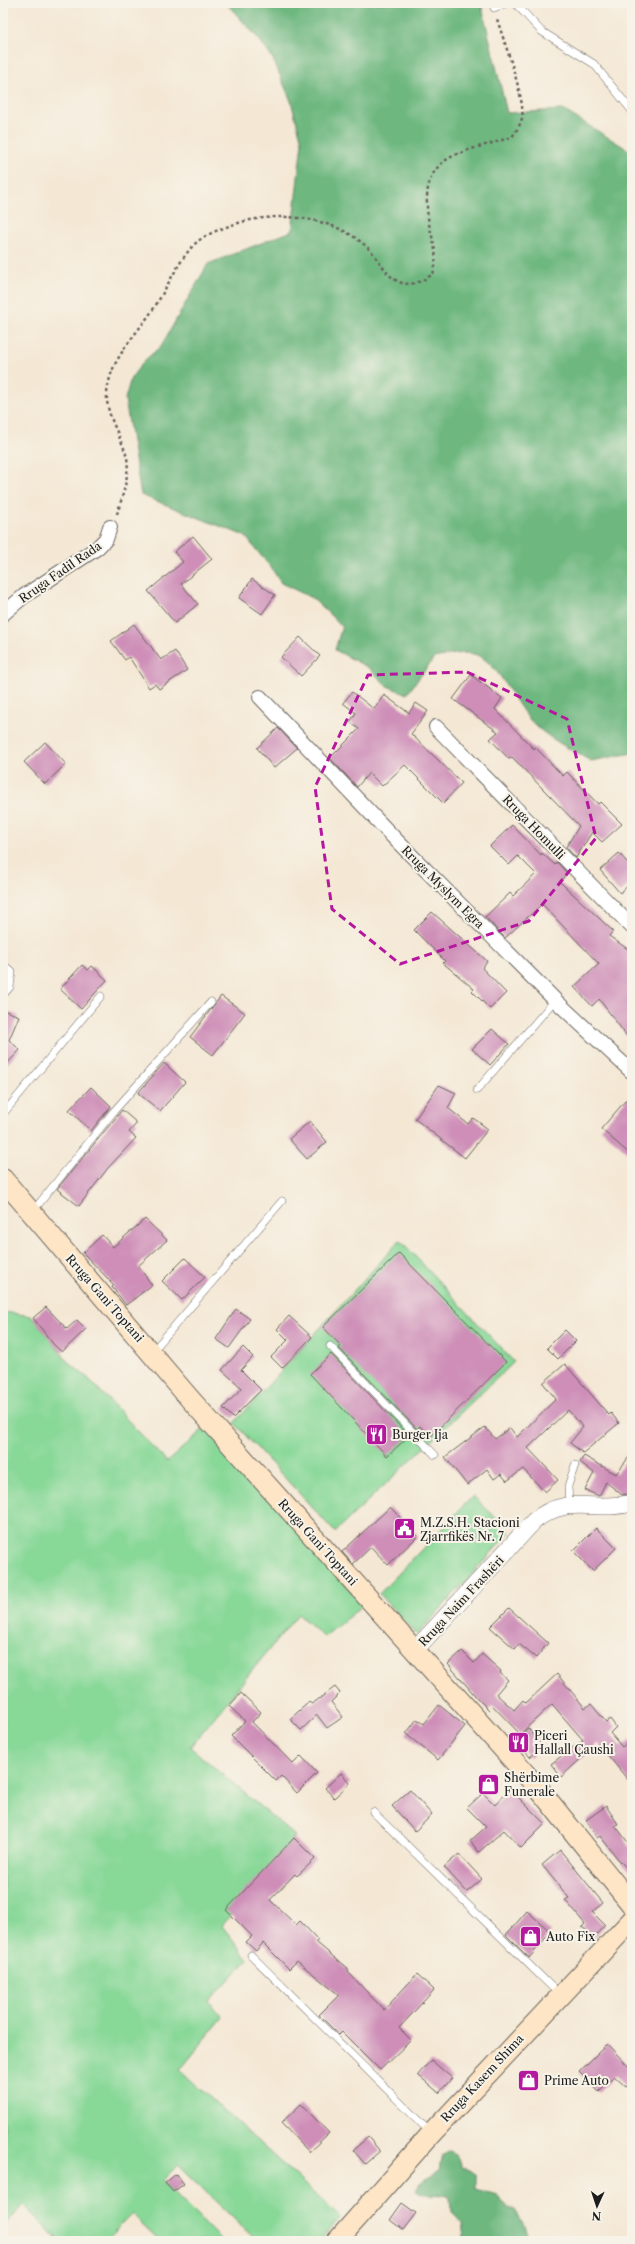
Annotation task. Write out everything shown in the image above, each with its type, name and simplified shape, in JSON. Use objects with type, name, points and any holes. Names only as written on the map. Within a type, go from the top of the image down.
[{"type":"main road","name":"Rruga Gani Toptani","points":[[3,1179],[152,1352],[190,1399],[539,1789],[632,1905]]},
{"type":"main road","name":"Rruga Kasem Shima","points":[[337,2241],[431,2134],[632,1920]]},
{"type":"street","name":"Rruga Fadil Rada","points":[[3,612],[24,596],[97,548],[106,538],[110,527]]},
{"type":"street","name":"Rruga Myslym Egra","points":[[260,698],[397,841],[555,1000],[632,1072]]},
{"type":"street","name":"Rruga Homulli","points":[[436,726],[632,928]]},
{"type":"street","name":"Rruga Naim Frashëri","points":[[415,1650],[534,1521],[547,1510],[569,1505],[600,1507],[632,1503]]},
{"type":"lane","points":[[494,8],[506,3]]},
{"type":"lane","points":[[515,3],[541,31],[594,64],[632,111]]},
{"type":"lane","points":[[3,964],[12,972],[10,987],[3,994]]},
{"type":"lane","points":[[3,1114],[101,996]]},
{"type":"lane","points":[[477,1090],[555,1000]]},
{"type":"lane","points":[[32,1213],[114,1111],[211,1002]]},
{"type":"lane","points":[[152,1352],[282,1202]]},
{"type":"lane","points":[[330,1346],[435,1455]]},
{"type":"lane","points":[[569,1505],[568,1491],[575,1465]]},
{"type":"lane","points":[[373,1812],[560,1995]]},
{"type":"lane","points":[[250,1955],[431,2134]]},
{"type":"path","points":[[110,527],[117,514],[126,477],[127,459],[112,419],[107,395],[112,371],[123,351],[152,311],[185,256],[197,242],[223,228],[239,222],[297,218],[326,223],[351,235],[369,249],[389,276],[400,282],[411,284],[423,281],[433,274],[437,253],[429,223],[427,193],[431,176],[446,158],[512,137],[518,129],[522,116],[519,95],[494,8]]},
{"type":"highlighted area","points":[[467,672],[567,719],[596,838],[529,921],[400,964],[332,909],[315,787],[368,675]]},
{"type":"green space","points":[[226,3],[481,3],[507,113],[563,110],[632,152],[632,753],[591,761],[555,740],[535,725],[521,708],[494,668],[486,660],[477,655],[467,653],[434,658],[407,694],[387,686],[369,668],[335,650],[342,626],[312,598],[281,583],[272,569],[245,536],[141,495],[125,399],[131,378],[144,361],[161,346],[208,264],[292,231],[302,142],[291,101],[273,59],[259,39]]},
{"type":"green space","points":[[400,1240],[514,1362],[335,1532],[234,1423]]},
{"type":"green space","points":[[3,1312],[32,1316],[68,1362],[89,1379],[167,1462],[208,1425],[363,1605],[324,1637],[298,1614],[190,1747],[295,1836],[222,1926],[248,1959],[209,2001],[223,2017],[180,2070],[341,2218],[320,2241],[257,2241],[178,2165],[162,2181],[222,2241],[160,2241],[132,2214],[105,2241],[59,2241],[24,2205],[3,2227]]},
{"type":"green space","points":[[473,1496],[510,1532],[417,1635],[379,1594]]},
{"type":"green space","points":[[449,2151],[456,2154],[461,2168],[469,2170],[476,2175],[476,2190],[497,2196],[508,2208],[515,2210],[523,2223],[529,2241],[466,2241],[464,2238],[462,2223],[451,2212],[450,2197],[424,2193],[416,2190],[420,2183],[440,2169],[443,2155]]},
{"type":"building","points":[[193,536],[212,559],[181,584],[198,604],[175,623],[148,591],[183,562],[174,552]]},
{"type":"building","points":[[252,579],[275,595],[262,614],[239,598]]},
{"type":"building","points":[[134,624],[161,660],[175,651],[187,670],[159,689],[155,684],[149,688],[129,657],[125,660],[111,641]]},
{"type":"building","points":[[300,637],[320,656],[301,676],[281,657]]},
{"type":"building","points":[[471,675],[502,698],[495,709],[534,749],[535,747],[563,776],[567,772],[598,804],[600,802],[622,824],[602,842],[592,832],[576,858],[566,847],[579,826],[512,757],[509,759],[490,739],[498,732],[453,699]]},
{"type":"building","points":[[352,692],[374,709],[384,695],[409,713],[416,703],[428,711],[411,734],[462,783],[443,803],[405,765],[382,786],[369,773],[357,787],[330,758],[359,729],[350,722],[356,713],[343,703]]},
{"type":"building","points":[[278,728],[297,748],[274,768],[257,748]]},
{"type":"building","points":[[45,742],[66,764],[45,784],[24,762]]},
{"type":"building","points":[[512,825],[541,855],[542,853],[555,865],[557,862],[567,873],[560,882],[613,931],[609,936],[632,952],[632,1043],[599,999],[592,1006],[574,987],[599,964],[542,904],[505,938],[485,917],[510,893],[513,896],[536,874],[518,856],[509,865],[490,846]]},
{"type":"building","points":[[619,853],[632,868],[632,882],[620,893],[600,870]]},
{"type":"building","points":[[432,912],[487,961],[482,968],[506,993],[490,1009],[472,991],[474,989],[443,963],[445,961],[414,930]]},
{"type":"building","points":[[82,965],[88,970],[92,966],[107,980],[81,1009],[60,989]]},
{"type":"building","points":[[221,996],[245,1013],[213,1055],[190,1037]]},
{"type":"building","points":[[3,1010],[19,1016],[9,1040],[20,1050],[3,1068]]},
{"type":"building","points":[[492,1029],[509,1044],[490,1065],[472,1049]]},
{"type":"building","points":[[164,1063],[185,1082],[160,1111],[138,1093]]},
{"type":"building","points":[[439,1085],[456,1093],[448,1108],[468,1124],[473,1118],[488,1129],[465,1158],[415,1119]]},
{"type":"building","points":[[91,1087],[111,1106],[91,1131],[69,1110]]},
{"type":"building","points":[[632,1093],[632,1156],[601,1129]]},
{"type":"building","points":[[122,1110],[137,1123],[129,1132],[136,1138],[108,1168],[79,1206],[57,1189]]},
{"type":"building","points":[[310,1121],[327,1142],[307,1159],[289,1139]]},
{"type":"building","points":[[145,1219],[167,1240],[138,1266],[152,1285],[126,1305],[112,1287],[114,1285],[83,1253],[102,1235],[113,1247]]},
{"type":"building","points":[[399,1253],[506,1362],[430,1437],[420,1426],[417,1429],[339,1348],[341,1346],[323,1327]]},
{"type":"building","points":[[185,1258],[205,1277],[182,1300],[162,1281]]},
{"type":"building","points":[[46,1307],[67,1329],[77,1320],[86,1329],[62,1352],[54,1345],[33,1318]]},
{"type":"building","points":[[236,1309],[250,1319],[229,1348],[216,1339]]},
{"type":"building","points":[[289,1316],[312,1337],[282,1368],[271,1357],[288,1340],[277,1329]]},
{"type":"building","points":[[565,1330],[576,1341],[558,1359],[547,1348]]},
{"type":"building","points":[[243,1347],[253,1357],[241,1370],[261,1390],[233,1418],[223,1408],[242,1388],[222,1370]]},
{"type":"building","points":[[331,1354],[409,1436],[387,1456],[310,1374]]},
{"type":"building","points":[[565,1364],[609,1415],[611,1413],[619,1423],[583,1453],[570,1443],[583,1427],[568,1410],[528,1448],[558,1480],[545,1492],[523,1469],[507,1481],[501,1474],[494,1479],[487,1469],[467,1485],[445,1457],[485,1427],[495,1439],[510,1428],[517,1437],[556,1399],[543,1383]]},
{"type":"building","points":[[632,1453],[631,1493],[622,1495],[606,1482],[599,1496],[585,1490],[594,1473],[580,1462],[584,1456],[616,1474]]},
{"type":"building","points":[[390,1507],[418,1536],[388,1565],[371,1547],[353,1564],[342,1552]]},
{"type":"building","points":[[596,1528],[616,1548],[593,1571],[573,1551]]},
{"type":"building","points":[[509,1608],[548,1643],[536,1658],[519,1644],[515,1649],[490,1627]]},
{"type":"building","points":[[462,1651],[474,1663],[482,1654],[501,1671],[500,1673],[508,1680],[496,1694],[514,1710],[523,1700],[526,1703],[557,1674],[585,1708],[591,1704],[606,1722],[610,1719],[616,1727],[610,1733],[622,1747],[632,1739],[632,1785],[598,1743],[561,1777],[551,1764],[583,1740],[552,1704],[520,1734],[493,1706],[489,1710],[448,1664]]},
{"type":"building","points":[[335,1687],[340,1693],[331,1702],[343,1717],[327,1728],[317,1715],[301,1730],[290,1719],[309,1702],[312,1704]]},
{"type":"building","points":[[241,1693],[261,1712],[252,1722],[293,1764],[301,1756],[317,1773],[297,1793],[281,1776],[276,1781],[231,1736],[245,1721],[229,1706]]},
{"type":"building","points":[[439,1705],[465,1726],[438,1760],[406,1734],[417,1719],[424,1724]]},
{"type":"building","points":[[528,1728],[543,1746],[530,1757],[515,1740]]},
{"type":"building","points":[[341,1773],[350,1783],[334,1798],[325,1788]]},
{"type":"building","points":[[510,1789],[545,1824],[521,1848],[504,1830],[479,1852],[470,1841],[486,1827],[467,1808],[483,1793],[495,1805]]},
{"type":"building","points":[[410,1790],[432,1815],[415,1831],[392,1806]]},
{"type":"building","points":[[606,1806],[618,1824],[615,1825],[632,1848],[632,1873],[618,1859],[600,1836],[597,1838],[586,1820]]},
{"type":"building","points":[[294,1838],[315,1859],[297,1876],[295,1874],[270,1900],[296,1925],[300,1921],[318,1940],[316,1942],[349,1970],[348,1972],[384,2010],[417,1974],[434,1990],[399,2028],[411,2040],[380,2070],[342,2032],[339,2035],[319,2015],[339,1995],[297,1961],[289,1969],[263,1943],[256,1951],[246,1942],[252,1936],[226,1910]]},
{"type":"building","points":[[560,1850],[603,1903],[592,1912],[605,1925],[594,1937],[582,1927],[585,1924],[565,1900],[569,1898],[542,1865]]},
{"type":"building","points":[[459,1854],[482,1879],[467,1892],[444,1867]]},
{"type":"building","points":[[527,1911],[551,1932],[529,1958],[506,1935]]},
{"type":"building","points":[[607,2044],[632,2070],[632,2081],[626,2087],[614,2076],[598,2092],[579,2072]]},
{"type":"building","points":[[431,2060],[452,2078],[439,2093],[418,2075]]},
{"type":"building","points":[[301,2104],[329,2133],[309,2152],[281,2123]]},
{"type":"building","points":[[368,2137],[380,2151],[365,2164],[353,2150]]},
{"type":"building","points":[[176,2174],[184,2184],[173,2192],[165,2183]]},
{"type":"building","points":[[402,2203],[416,2213],[403,2230],[390,2220]]},
{"type":"place","name":"Burger Ija","points":[[376,1434]]},
{"type":"place","name":"M.Z.S.H. Stacioni Zjarrfikës Nr. 7","points":[[404,1529]]},
{"type":"place","name":"Piceri Hallall Çaushi","points":[[519,1742]]},
{"type":"place","name":"Shërbime Funerale","points":[[489,1784]]},
{"type":"place","name":"Auto Fix","points":[[531,1936]]},
{"type":"place","name":"Prime Auto","points":[[528,2080]]}]
